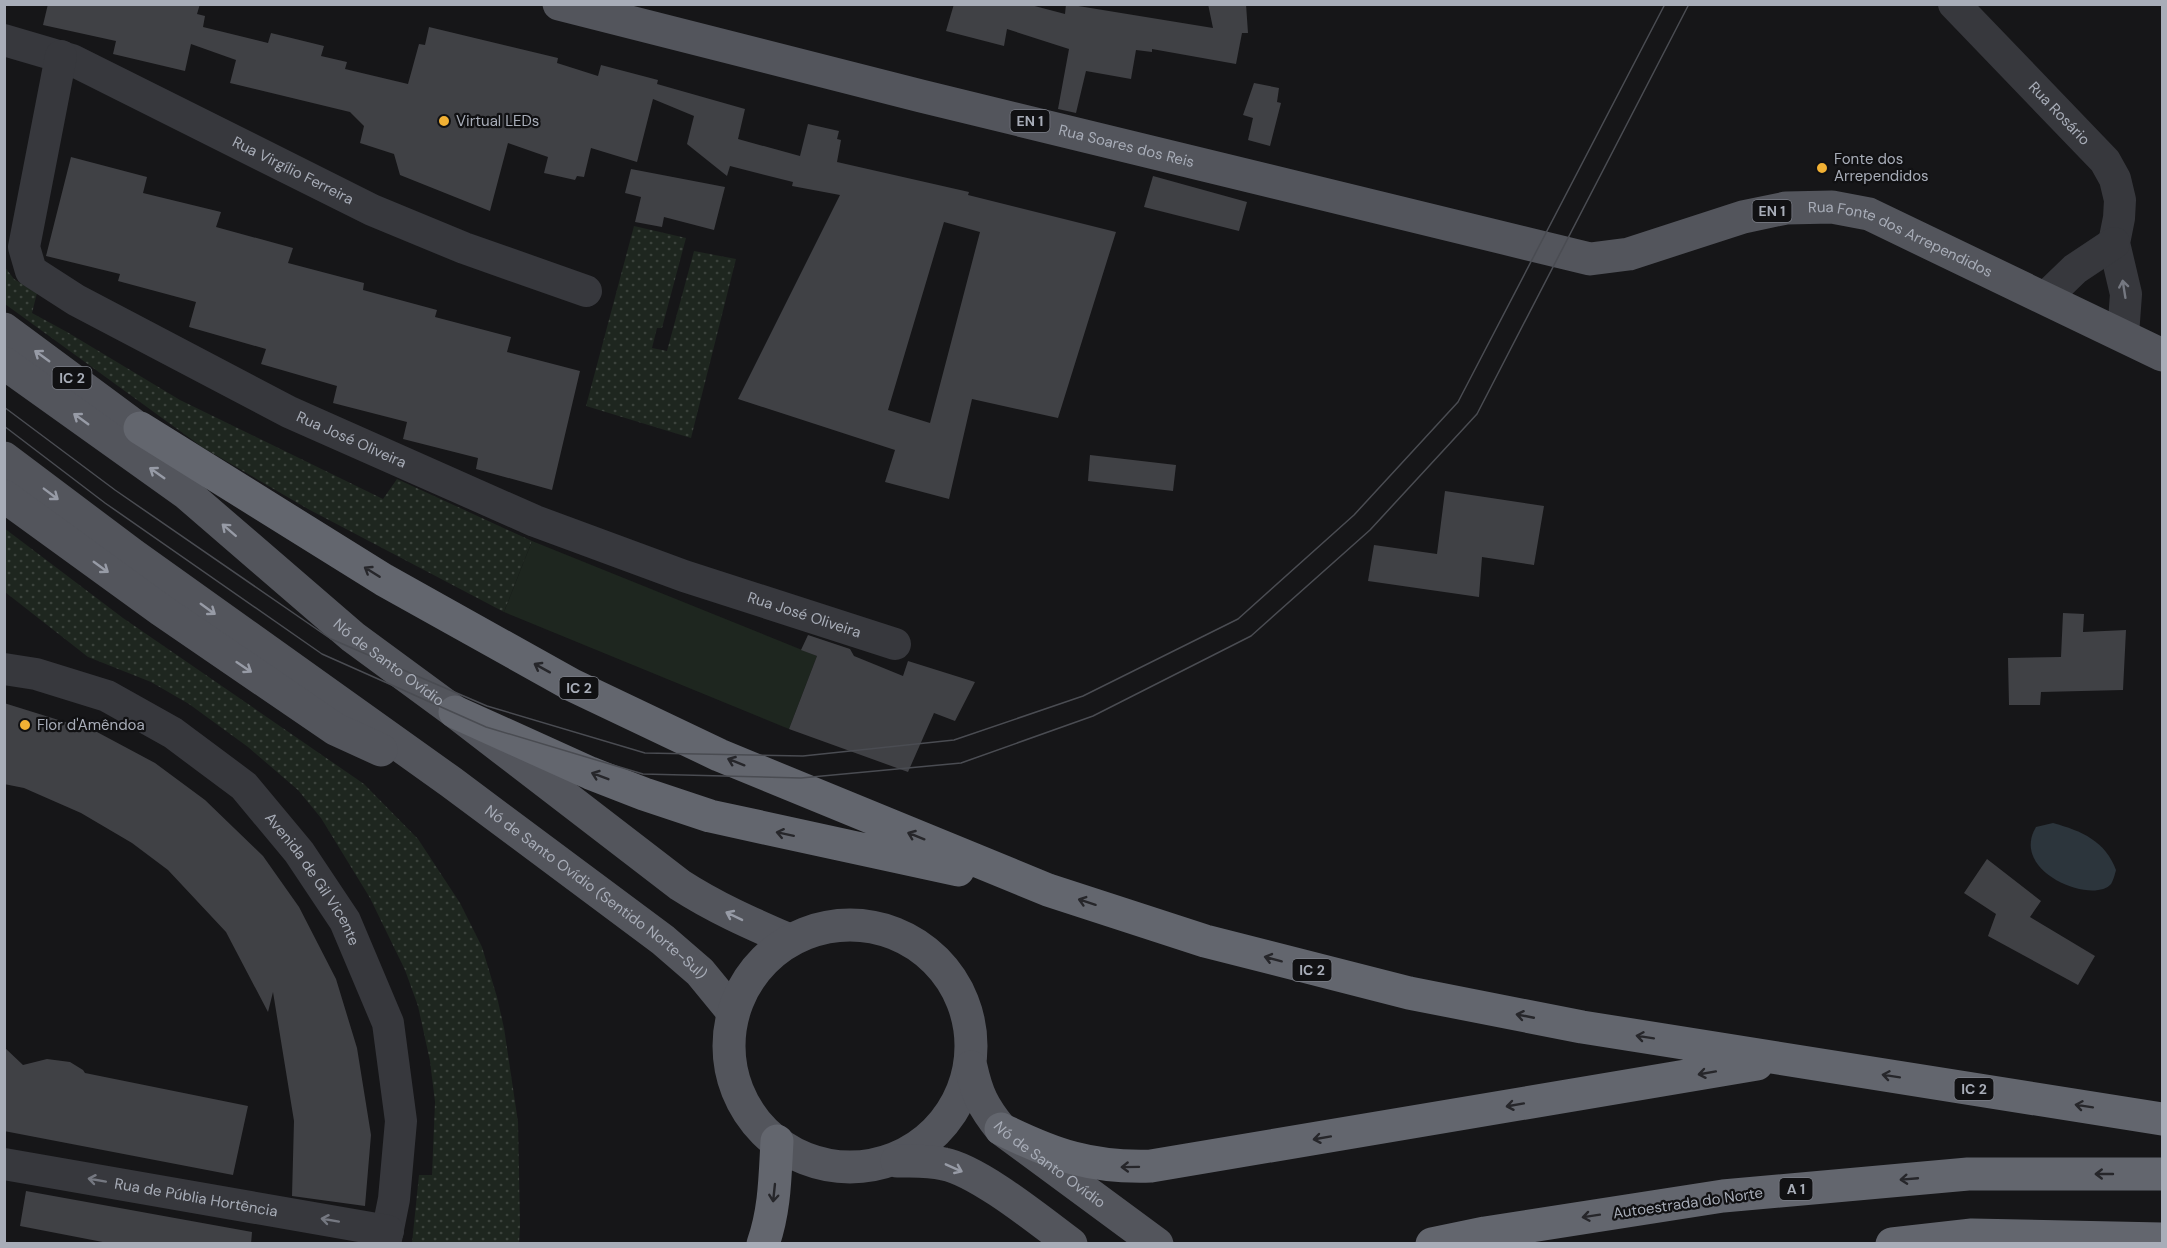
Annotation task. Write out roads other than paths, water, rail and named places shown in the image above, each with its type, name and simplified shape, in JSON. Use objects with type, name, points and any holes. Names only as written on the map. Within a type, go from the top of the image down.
[{"type":"highway","name":"IC 2","points":[[140,428],[384,580],[572,685],[719,755],[1048,890],[1206,941],[1397,990],[1582,1027],[2163,1119]]},
{"type":"highway","name":"IC 2","points":[[455,712],[582,769],[644,794],[710,816],[1048,890]]},
{"type":"highway","points":[[1001,1129],[1042,1149],[1092,1163],[1120,1167],[1151,1167],[1785,1059]]},
{"type":"highway","points":[[763,1244],[769,1227],[775,1191],[777,1141]]},
{"type":"highway","name":"Autoestrada do Norte","points":[[1432,1244],[1485,1233],[1723,1196],[1968,1174],[2163,1174]]},
{"type":"highway","points":[[1892,1244],[1972,1235],[2163,1239]]},
{"type":"main road","name":"Rua Soares dos Reis","points":[[559,4],[921,96],[1590,259]]},
{"type":"main road","name":"Rua Fonte dos Arrependidos","points":[[1590,259],[1629,254],[1743,217],[1786,208],[1832,207],[1869,214],[2163,355]]},
{"type":"main road","name":"IC 2","points":[[4,328],[140,428],[259,526],[353,637]]},
{"type":"main road","name":"Nó de Santo Ovídio","points":[[4,363],[186,493],[353,637],[455,712],[680,885],[737,918],[788,939]]},
{"type":"main road","points":[[4,458],[133,555],[451,782]]},
{"type":"main road","points":[[4,496],[161,610],[335,729],[451,782]]},
{"type":"main road","name":"Nó de Santo Ovídio (Sentido Norte-Sul)","points":[[451,782],[663,940],[700,972],[732,1011]]},
{"type":"main road","points":[[897,1161],[925,1144],[944,1123],[961,1096],[970,1067],[969,1022],[962,1000],[939,966],[912,944],[886,932],[857,925],[830,925],[788,939],[773,950],[750,977],[732,1011],[729,1044],[733,1075],[742,1099],[756,1120],[777,1141],[821,1162],[860,1167],[897,1161],[946,1164],[974,1177],[1003,1195],[1071,1244]]},
{"type":"main road","name":"Nó de Santo Ovídio","points":[[970,1067],[976,1092],[1001,1129],[1157,1244]]},
{"type":"street","name":"Rua Rosário","points":[[1962,6],[2105,161],[2115,178],[2120,200],[2120,218],[2114,243],[2126,294],[2122,335]]},
{"type":"street","name":"Rua Virgílio Ferreira","points":[[4,40],[61,56],[372,210],[464,248],[586,291]]},
{"type":"street","name":"Rua José Oliveira","points":[[61,56],[24,247],[31,271],[76,300],[289,412],[535,521],[684,576],[895,644]]},
{"type":"street","points":[[2046,297],[2075,269],[2114,243]]},
{"type":"street","name":"Avenida de Gil Vicente","points":[[4,669],[36,674],[107,696],[173,733],[244,786],[299,852],[345,921],[388,1023],[400,1120],[394,1199],[386,1237]]},
{"type":"street","name":"Rua de Públia Hortência","points":[[4,1164],[386,1237]]},
{"type":"tram line","points":[[4,407],[115,490],[331,639],[487,706],[645,753],[803,756],[954,740],[1083,696],[1238,619],[1354,515],[1458,402],[1665,4]]},
{"type":"tram line","points":[[4,426],[105,503],[322,654],[486,727],[643,774],[801,778],[961,763],[1093,716],[1251,636],[1370,530],[1477,414],[1689,4]]},
{"type":"place","name":"Virtual LEDs","points":[[444,121]]},
{"type":"place","name":"Fonte dos Arrependidos","points":[[1822,168]]},
{"type":"place","name":"Flor d'Amêndoa","points":[[25,725]]}]
